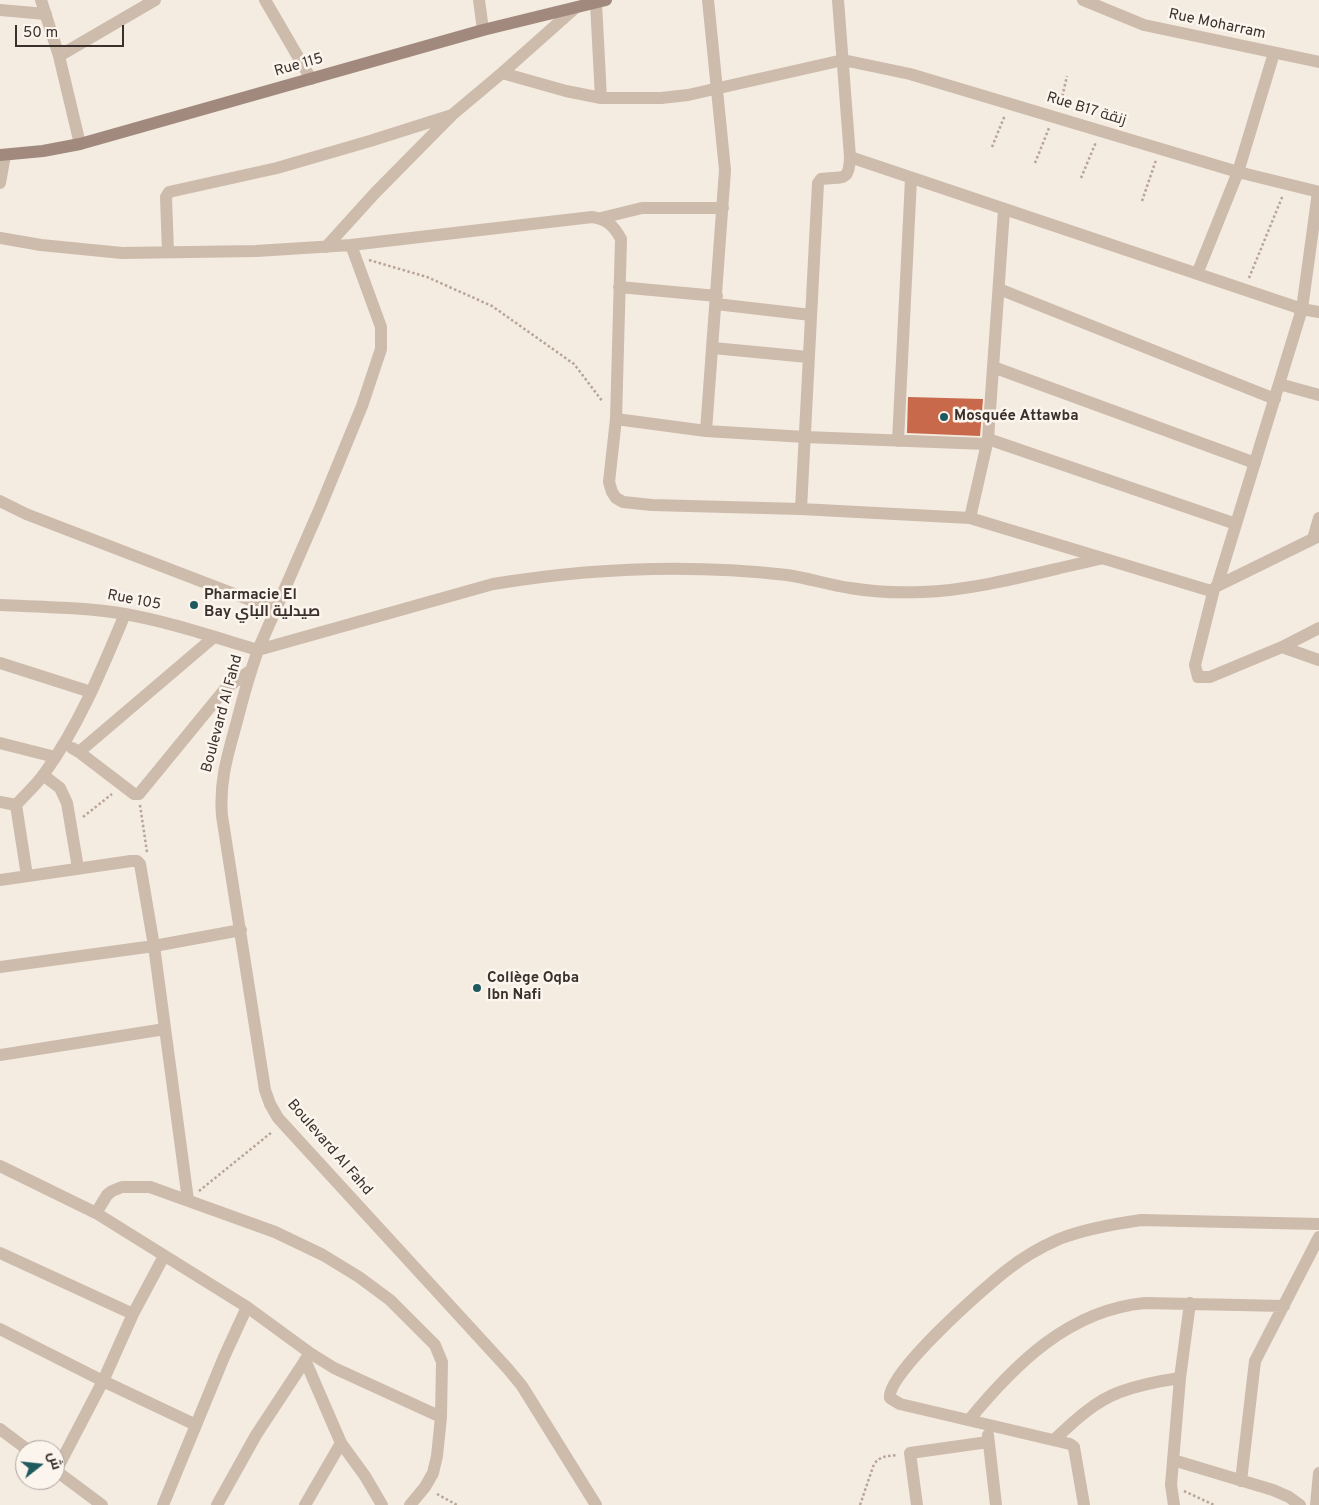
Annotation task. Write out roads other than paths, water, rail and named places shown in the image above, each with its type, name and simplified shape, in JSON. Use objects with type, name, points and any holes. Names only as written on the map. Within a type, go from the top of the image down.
[{"type":"street","points":[[42,0],[59,56],[80,144]]},
{"type":"street","points":[[59,56],[155,0]]},
{"type":"street","points":[[264,0],[311,80]]},
{"type":"street","points":[[479,0],[483,30]]},
{"type":"street","points":[[706,431],[726,170],[708,0]]},
{"type":"street","points":[[801,509],[818,183],[822,179],[847,176],[850,157],[838,0]]},
{"type":"street","name":"Rue Moharram","points":[[1083,0],[1144,26],[1319,62]]},
{"type":"street","points":[[601,1],[601,98]]},
{"type":"street","name":"Rue 115","points":[[3,155],[43,151],[80,144],[483,30],[575,5],[601,1]]},
{"type":"street","points":[[326,248],[374,193],[452,115],[502,73],[575,5]]},
{"type":"street","points":[[0,10],[46,14]]},
{"type":"street","points":[[1197,274],[1238,172],[1274,53]]},
{"type":"street","points":[[502,73],[566,91],[601,98],[661,98],[688,95],[842,60]]},
{"type":"street","name":"Rue B17 زنقة","points":[[842,60],[910,74],[1238,172],[1318,192]]},
{"type":"street","points":[[168,252],[166,195],[170,192],[276,168],[452,115]]},
{"type":"street","points":[[0,183],[3,155]]},
{"type":"street","points":[[850,157],[1302,309],[1319,312]]},
{"type":"street","points":[[898,441],[911,178]]},
{"type":"street","points":[[1318,192],[1302,309],[1216,587],[1195,665],[1198,677],[1210,678],[1282,647],[1319,628]]},
{"type":"street","points":[[0,238],[41,245],[122,253],[256,251],[326,248],[592,217],[601,218],[642,208],[723,208]]},
{"type":"street","points":[[970,518],[987,442],[1004,210]]},
{"type":"street","points":[[601,218],[610,223],[620,239],[616,419],[609,482],[616,498],[623,502],[652,505],[801,509],[970,518],[1211,591],[1316,538],[1319,518]]},
{"type":"street","name":"Boulevard Al Fahd","points":[[351,245],[381,327],[381,348],[362,406],[258,650],[223,771],[220,798],[265,1090],[273,1110],[283,1123],[508,1369],[526,1394],[596,1505]]},
{"type":"street","points":[[619,287],[811,315]]},
{"type":"street","points":[[999,289],[1275,399]]},
{"type":"street","points":[[713,348],[808,357]]},
{"type":"street","points":[[993,367],[1255,463]]},
{"type":"street","points":[[1279,384],[1319,395]]},
{"type":"street","points":[[616,419],[706,431],[898,441],[987,442],[1236,524]]},
{"type":"street","points":[[0,501],[26,514],[276,610]]},
{"type":"street","points":[[258,650],[493,584],[525,579],[656,568],[734,570],[789,575],[850,588],[885,592],[922,592],[982,584],[1102,558]]},
{"type":"street","name":"Rue 105","points":[[0,605],[94,610],[126,614],[258,650]]},
{"type":"street","points":[[16,805],[43,775],[63,744],[92,692],[126,614]]},
{"type":"street","points":[[78,752],[214,637]]},
{"type":"street","points":[[1282,647],[1319,660]]},
{"type":"street","points":[[0,662],[92,692]]},
{"type":"street","points":[[63,744],[78,752],[134,794],[139,794],[225,689],[251,670]]},
{"type":"street","points":[[0,743],[55,757]]},
{"type":"street","points":[[43,775],[56,784],[64,795],[78,868]]},
{"type":"street","points":[[0,802],[16,805]]},
{"type":"street","points":[[16,805],[27,876]]},
{"type":"street","points":[[0,880],[134,861],[140,864],[154,946],[188,1200]]},
{"type":"street","points":[[0,967],[154,946],[241,930]]},
{"type":"street","points":[[0,1055],[165,1029]]},
{"type":"street","points":[[0,1166],[96,1213],[247,1307],[307,1356],[441,1417]]},
{"type":"street","points":[[96,1213],[112,1190],[122,1187],[150,1187],[275,1232],[323,1255],[359,1277],[390,1300],[435,1345],[442,1362],[441,1417],[437,1456],[433,1473],[425,1487],[410,1505]]},
{"type":"street","points":[[1084,1505],[1074,1448],[1070,1444],[895,1402],[890,1398],[891,1388],[920,1351],[955,1314],[1007,1270],[1032,1253],[1059,1240],[1091,1229],[1141,1220],[1319,1224]]},
{"type":"street","points":[[1241,1481],[1255,1361],[1319,1237]]},
{"type":"street","points":[[0,1253],[133,1314]]},
{"type":"street","points":[[65,1453],[103,1381],[133,1314],[164,1256]]},
{"type":"street","points":[[969,1420],[1015,1368],[1062,1331],[1083,1319],[1126,1305],[1190,1303],[1284,1306]]},
{"type":"street","points":[[1174,1505],[1171,1485],[1180,1378],[1190,1303]]},
{"type":"street","points":[[163,1505],[224,1357],[247,1307]]},
{"type":"street","points":[[0,1329],[196,1425]]},
{"type":"street","points":[[307,1356],[341,1443],[365,1476],[382,1505]]},
{"type":"street","points":[[217,1505],[256,1435],[307,1356]]},
{"type":"street","points":[[1055,1439],[1083,1414],[1118,1392],[1140,1385],[1180,1378]]},
{"type":"street","points":[[988,1425],[988,1442],[996,1505]]},
{"type":"street","points":[[0,1429],[15,1440]]},
{"type":"street","points":[[917,1505],[910,1453],[988,1442]]},
{"type":"street","points":[[305,1505],[341,1443]]},
{"type":"street","points":[[1173,1460],[1281,1493],[1300,1505]]},
{"type":"street","points":[[1316,1505],[1319,1473]]},
{"type":"street","points":[[65,1477],[102,1505]]},
{"type":"place","name":"Mosquée Attawba","points":[[944,417]]},
{"type":"place","name":"Pharmacie El Bay صيدلية الباي","points":[[194,605]]},
{"type":"place","name":"Collège Oqba Ibn Nafi","points":[[477,988]]}]
